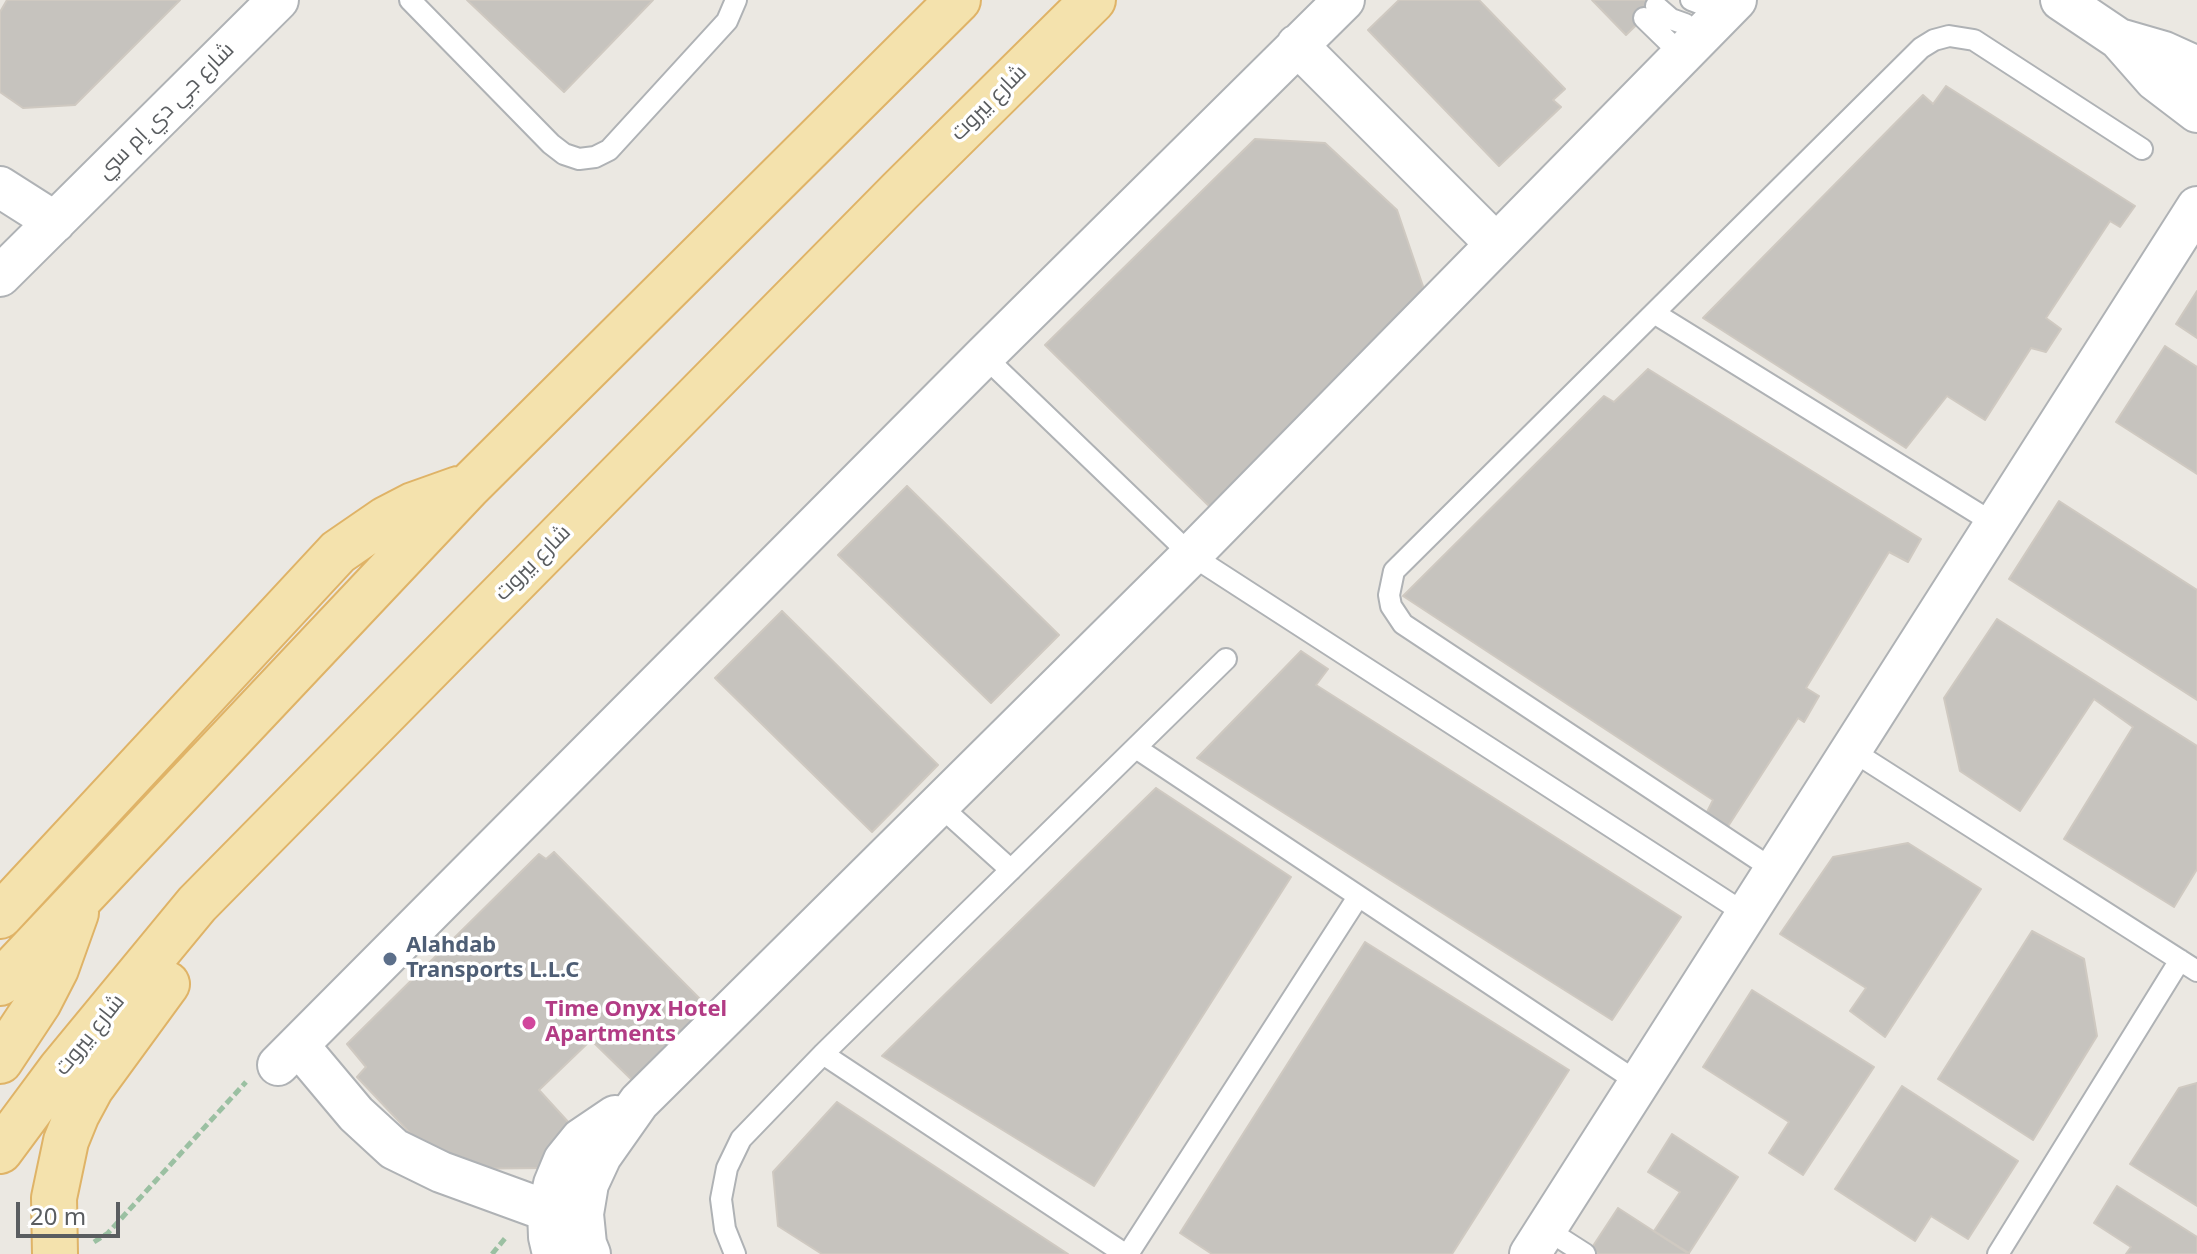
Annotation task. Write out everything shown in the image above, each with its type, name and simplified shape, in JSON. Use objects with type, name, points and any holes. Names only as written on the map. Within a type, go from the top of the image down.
[{"type":"main road","points":[[0,983],[468,487],[958,0]]},
{"type":"main road","name":"شارع بيروت","points":[[0,1151],[60,1070],[197,904],[877,213],[1093,0]]},
{"type":"main road","points":[[0,916],[316,572],[338,552],[386,519],[440,495],[468,487]]},
{"type":"main road","points":[[0,1061],[39,1002],[56,969],[80,899]]},
{"type":"main road","points":[[71,1250],[53,1221],[66,1141],[77,1114],[99,1076],[165,988],[186,943],[197,904]]},
{"type":"street","name":"شارع جي دي إم سي","points":[[0,276],[278,0]]},
{"type":"street","points":[[548,1211],[441,1172],[394,1149],[288,1055],[984,356],[1344,0]]},
{"type":"street","points":[[2070,2],[2119,39],[2155,80],[2197,112]]},
{"type":"street","points":[[590,1254],[583,1214],[588,1184],[601,1156],[639,1102],[1191,555],[1495,243],[1702,17]]},
{"type":"street","points":[[2119,39],[2164,52],[2197,67]]},
{"type":"street","points":[[1297,45],[1495,243]]},
{"type":"street","points":[[0,187],[55,222]]},
{"type":"street","points":[[1538,1242],[2197,207]]},
{"type":"street","points":[[553,1254],[548,1211],[564,1160],[581,1139],[602,1122],[639,1102]]},
{"type":"lane","points":[[410,0],[551,144],[564,154],[579,159],[595,157],[609,150],[727,21],[736,0]]},
{"type":"lane","points":[[1658,8],[1702,17]]},
{"type":"lane","points":[[1658,8],[1702,17]]},
{"type":"lane","points":[[1774,870],[1403,624],[1391,606],[1390,583],[1394,571],[1921,48],[1934,40],[1962,36],[1974,40],[2142,149]]},
{"type":"lane","points":[[1654,313],[1995,524]]},
{"type":"lane","points":[[984,356],[1191,555],[1746,914]]},
{"type":"lane","points":[[735,1254],[725,1229],[721,1199],[727,1168],[741,1139],[823,1054],[1226,659]]},
{"type":"lane","points":[[1136,748],[1639,1083]]},
{"type":"lane","points":[[1851,750],[2189,965],[1998,1254]]},
{"type":"lane","points":[[939,805],[1011,870]]},
{"type":"lane","points":[[823,1054],[1126,1254],[1358,897]]},
{"type":"lane","points":[[1538,1242],[1585,1254]]},
{"type":"path","points":[[71,1250],[108,1233],[269,1057],[288,1055]]},
{"type":"building","points":[[7,0],[180,0],[75,105],[23,108],[0,92],[0,12]]},
{"type":"building","points":[[467,0],[653,0],[564,92]]},
{"type":"building","points":[[1399,0],[1479,0],[1565,89],[1553,100],[1561,107],[1499,166],[1368,30]]},
{"type":"building","points":[[1592,0],[1662,0],[1626,35]]},
{"type":"building","points":[[1946,86],[2135,206],[2120,227],[2110,221],[2046,318],[2061,329],[2046,352],[2031,348],[1985,420],[1947,396],[1906,448],[1703,318],[1923,95],[1933,104]]},
{"type":"building","points":[[1255,139],[1325,143],[1397,210],[1427,298],[1210,507],[1045,345]]},
{"type":"building","points":[[2197,291],[2197,338],[2176,324]]},
{"type":"building","points":[[2165,346],[2197,367],[2197,474],[2116,422]]},
{"type":"building","points":[[1648,369],[1921,539],[1908,562],[1889,552],[1806,688],[1819,696],[1804,722],[1798,718],[1725,831],[1704,818],[1713,800],[1403,596],[1604,396],[1614,402]]},
{"type":"building","points":[[907,486],[1059,635],[991,703],[838,555]]},
{"type":"building","points":[[2059,501],[2197,590],[2197,700],[2009,579]]},
{"type":"building","points":[[782,611],[938,765],[872,832],[715,678]]},
{"type":"building","points":[[1997,619],[2197,746],[2197,869],[2174,907],[2064,839],[2133,727],[2094,699],[2020,811],[1960,771],[1944,698]]},
{"type":"building","points":[[1301,651],[1328,669],[1316,685],[1681,917],[1612,1020],[1197,758]]},
{"type":"building","points":[[1156,788],[1291,877],[1094,1186],[882,1056]]},
{"type":"building","points":[[1908,843],[1981,889],[1885,1037],[1850,1011],[1866,988],[1780,934],[1833,857]]},
{"type":"building","name":"Time Onyx Hotel Apartments","points":[[554,852],[707,1006],[634,1082],[591,1040],[539,1090],[581,1136],[545,1168],[444,1169],[357,1077],[366,1067],[347,1044],[539,854],[546,859]]},
{"type":"building","points":[[2032,931],[2084,959],[2097,1036],[2033,1140],[1938,1079]]},
{"type":"building","points":[[1365,942],[1569,1070],[1452,1254],[1212,1254],[1180,1233]]},
{"type":"building","points":[[1752,990],[1874,1067],[1803,1175],[1769,1153],[1789,1122],[1703,1067]]},
{"type":"building","points":[[2197,1083],[2197,1206],[2130,1164],[2179,1088]]},
{"type":"building","points":[[1902,1086],[2018,1161],[1968,1239],[1931,1216],[1915,1241],[1835,1189]]},
{"type":"building","points":[[837,1102],[1068,1254],[822,1254],[778,1226],[773,1172]]},
{"type":"building","points":[[1672,1134],[1738,1177],[1689,1253],[1654,1231],[1680,1192],[1648,1172]]},
{"type":"building","points":[[2117,1186],[2197,1237],[2197,1254],[2126,1254],[2131,1247],[2094,1223]]},
{"type":"building","points":[[1618,1208],[1689,1254],[1599,1254],[1591,1249]]},
{"type":"place","name":"Alahdab Transports L.L.C","points":[[390,959]]},
{"type":"place","name":"Time Onyx Hotel Apartments","points":[[529,1023]]}]
